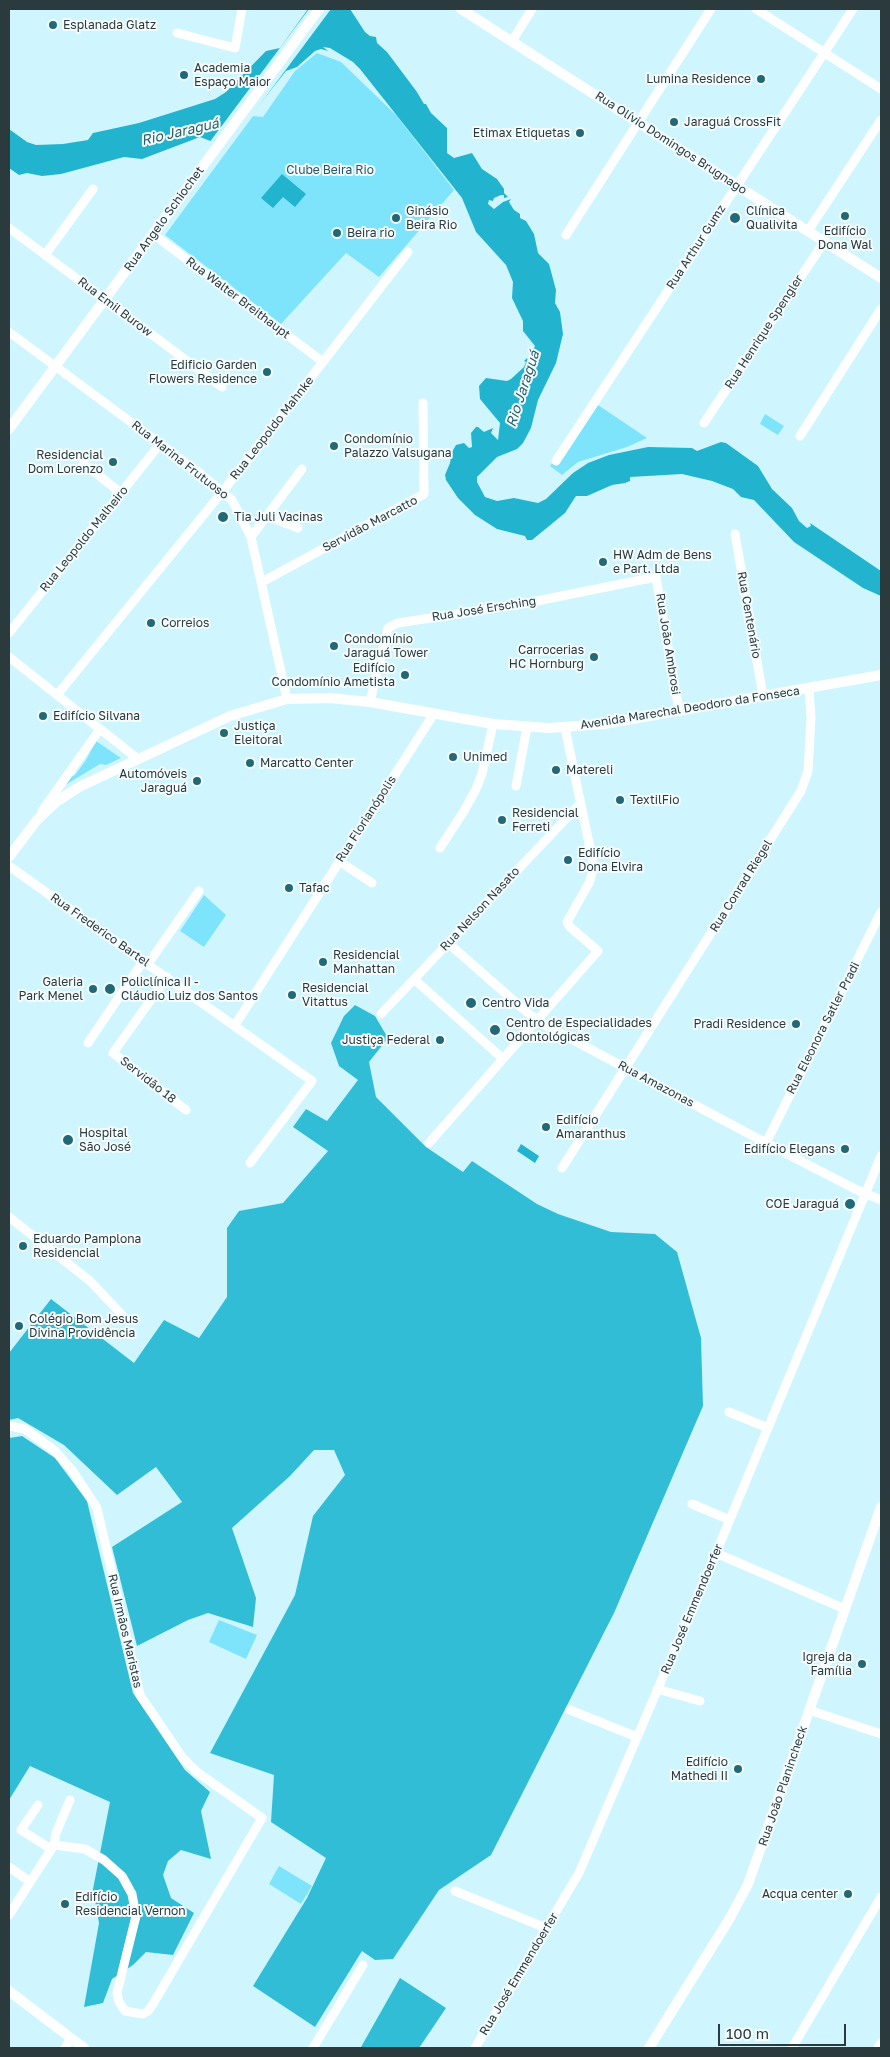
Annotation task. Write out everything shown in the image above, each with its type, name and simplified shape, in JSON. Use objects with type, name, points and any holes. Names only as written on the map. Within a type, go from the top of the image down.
[{"type":"main road","name":"Rua Angelo Schiochet","points":[[9,428],[319,9]]},
{"type":"main road","name":"Rua Olívio Domingos Brugnago","points":[[461,9],[881,278]]},
{"type":"main road","name":"Avenida Marechal Deodoro da Fonseca","points":[[9,857],[36,820],[56,802],[79,787],[230,716],[287,699],[330,698],[370,702],[494,724],[565,728],[604,724],[881,675]]},
{"type":"main road","name":"Rua João Planincheck","points":[[649,2048],[730,1918],[748,1884],[881,1507]]},
{"type":"main road","points":[[9,1991],[84,2048]]},
{"type":"street","points":[[177,33],[235,48],[242,9]]},
{"type":"street","points":[[512,41],[532,9]]},
{"type":"street","points":[[566,235],[711,9]]},
{"type":"street","points":[[756,9],[881,89]]},
{"type":"street","name":"Rua Arthur Gumz","points":[[556,461],[853,9]]},
{"type":"street","points":[[808,231],[881,120]]},
{"type":"street","points":[[45,255],[93,189]]},
{"type":"street","name":"Rua Emil Burow","points":[[9,228],[222,387]]},
{"type":"street","name":"Rua Walter Breithaupt","points":[[153,234],[323,362]]},
{"type":"street","name":"Rua Henrique Spengler","points":[[704,423],[824,242]]},
{"type":"street","name":"Rua Leopoldo Mahnke","points":[[58,695],[223,491],[408,252]]},
{"type":"street","points":[[800,436],[881,309]]},
{"type":"street","name":"Rua Marina Frutuoso","points":[[9,332],[223,491],[232,500],[251,537],[287,699]]},
{"type":"street","name":"Servidão Marcatto","points":[[262,582],[424,494],[424,403]]},
{"type":"street","name":"Rua Leopoldo Malheiro","points":[[9,633],[160,444]]},
{"type":"street","points":[[84,463],[121,493]]},
{"type":"street","points":[[251,537],[302,469]]},
{"type":"street","points":[[267,516],[298,528]]},
{"type":"street","name":"Rua Centenário","points":[[735,534],[764,696]]},
{"type":"street","name":"Rua José Ersching","points":[[370,702],[388,628],[398,623],[522,604],[656,577]]},
{"type":"street","name":"Rua João Ambrosi","points":[[656,577],[679,711]]},
{"type":"street","points":[[9,657],[138,759]]},
{"type":"street","name":"Rua Conrad Riegel","points":[[562,1168],[801,791],[808,771],[811,718],[809,688]]},
{"type":"street","name":"Rua Florianópolis","points":[[235,1025],[433,714]]},
{"type":"street","points":[[440,848],[476,789],[482,774],[494,724]]},
{"type":"street","points":[[516,786],[527,727]]},
{"type":"street","points":[[429,1142],[598,951],[567,922],[588,883],[594,867],[565,728]]},
{"type":"street","points":[[36,820],[100,729]]},
{"type":"street","name":"Rua Nelson Nasato","points":[[381,1014],[580,804]]},
{"type":"street","points":[[339,861],[372,883]]},
{"type":"street","name":"Rua Frederico Bartel","points":[[9,866],[312,1081],[250,1163]]},
{"type":"street","points":[[88,1043],[199,891]]},
{"type":"street","name":"Rua Eleonora Satler Pradi","points":[[766,1143],[881,912]]},
{"type":"street","name":"Rua Amazonas","points":[[448,943],[536,1019],[766,1143],[865,1194],[881,1200]]},
{"type":"street","name":"Servidão 18","points":[[168,977],[113,1053],[186,1110]]},
{"type":"street","points":[[414,980],[502,1058]]},
{"type":"street","name":"Rua José Emmendoerfer","points":[[475,2048],[579,1873],[716,1554],[881,1156]]},
{"type":"street","points":[[9,1217],[90,1281],[125,1318]]},
{"type":"street","points":[[729,1412],[768,1428]]},
{"type":"street","name":"Rua Irmãos Maristas","points":[[9,1426],[25,1429],[55,1451],[72,1470],[97,1508],[140,1695],[182,1757],[197,1772],[262,1818],[148,2011],[136,2014],[125,2011],[119,2002],[118,1993],[136,1926],[132,1894],[122,1876],[104,1860],[85,1849],[52,1847]]},
{"type":"street","points":[[692,1504],[730,1520]]},
{"type":"street","points":[[716,1554],[845,1609]]},
{"type":"street","points":[[657,1689],[700,1700]]},
{"type":"street","points":[[570,1710],[637,1737]]},
{"type":"street","points":[[809,1710],[881,1734]]},
{"type":"street","points":[[9,1915],[52,1847],[70,1800]]},
{"type":"street","points":[[38,1806],[21,1830],[52,1847]]},
{"type":"street","points":[[9,1867],[29,1881]]},
{"type":"street","points":[[454,1891],[546,1928]]},
{"type":"street","points":[[792,2048],[880,1900]]},
{"type":"street","points":[[313,2048],[363,1966]]},
{"type":"street","points":[[65,2048],[71,2038]]},
{"type":"street","points":[[878,2048],[881,2044]]},
{"type":"green space","name":"Clube Beira Rio","points":[[317,53],[341,62],[396,115],[454,190],[379,277],[346,253],[281,324],[165,235],[253,116],[263,117],[295,71]]},
{"type":"green space","points":[[595,403],[647,438],[627,447],[578,462],[562,475],[550,466]]},
{"type":"green space","points":[[765,414],[784,426],[778,435],[760,424]]},
{"type":"green space","points":[[96,741],[121,758],[106,765],[100,764],[67,784],[69,778],[75,775],[86,760]]},
{"type":"green space","points":[[204,895],[226,915],[204,947],[180,931]]},
{"type":"green space","points":[[219,1620],[257,1635],[246,1659],[209,1642]]},
{"type":"green space","points":[[279,1866],[312,1886],[301,1904],[269,1884]]},
{"type":"shaded area","points":[[355,1005],[375,1016],[388,1038],[369,1062],[376,1097],[426,1147],[463,1172],[472,1161],[537,1204],[558,1214],[611,1232],[655,1234],[677,1252],[701,1338],[703,1406],[614,1613],[491,1855],[439,1890],[393,1959],[375,1960],[362,1951],[315,2027],[253,1986],[307,1898],[326,1858],[271,1822],[274,1775],[210,1753],[295,1595],[313,1516],[345,1475],[334,1450],[314,1450],[290,1476],[232,1528],[256,1598],[253,1627],[208,1613],[188,1620],[137,1646],[112,1547],[182,1502],[156,1467],[117,1495],[64,1445],[18,1418],[9,1420],[9,1353],[51,1299],[134,1363],[164,1320],[199,1338],[227,1297],[227,1228],[239,1211],[283,1203],[328,1151],[293,1127],[306,1109],[327,1121],[358,1080],[339,1066],[331,1043],[344,1016]]},
{"type":"shaded area","points":[[22,1436],[55,1458],[87,1501],[133,1693],[185,1770],[210,1792],[201,1811],[211,1859],[181,1850],[168,1861],[163,1875],[171,1898],[194,1913],[173,1955],[146,1952],[133,1965],[112,1979],[103,2003],[84,2007],[99,1923],[93,1889],[110,1802],[30,1766],[9,1800],[9,1438]]},
{"type":"shaded area","points":[[400,1978],[446,2008],[419,2048],[361,2047]]},
{"type":"water","name":"Rio Jaraguá","points":[[308,9],[350,9],[365,32],[370,36],[376,37],[377,43],[387,52],[431,113],[447,128],[447,153],[454,158],[472,153],[482,169],[497,179],[508,197],[504,198],[504,195],[501,195],[494,198],[493,201],[489,200],[488,204],[494,209],[511,199],[509,202],[514,210],[520,214],[520,218],[526,221],[534,234],[538,253],[549,264],[556,290],[555,303],[560,312],[563,334],[556,363],[538,400],[531,428],[523,443],[517,449],[497,457],[477,477],[477,482],[485,497],[497,501],[514,498],[538,503],[546,499],[573,473],[588,463],[609,455],[648,447],[692,448],[697,451],[721,442],[726,443],[758,466],[772,489],[792,508],[799,521],[807,528],[811,526],[810,523],[881,571],[881,596],[863,588],[794,542],[754,500],[741,497],[733,489],[712,481],[682,474],[630,477],[630,481],[625,483],[612,485],[587,496],[576,496],[565,513],[532,540],[527,540],[525,536],[497,529],[475,515],[458,498],[446,480],[445,475],[452,452],[456,445],[464,443],[469,448],[472,447],[471,433],[476,427],[484,432],[493,428],[491,433],[498,440],[500,423],[480,399],[479,386],[486,378],[507,381],[511,379],[524,367],[526,362],[524,361],[527,358],[528,362],[535,346],[523,331],[523,321],[512,298],[513,282],[506,265],[476,232],[462,198],[360,69],[353,62],[330,48],[323,47],[328,51],[321,49],[315,51],[297,67],[286,71],[245,123],[213,142],[200,137],[142,159],[124,157],[61,174],[42,176],[27,173],[19,175],[9,168],[9,129],[27,142],[36,145],[63,144],[88,140],[93,133],[139,123],[215,99],[226,92],[266,51],[280,48]]},
{"type":"water","points":[[282,174],[306,194],[295,207],[283,197],[273,208],[261,198]]},
{"type":"water","points":[[521,1144],[539,1156],[535,1163],[517,1151]]},
{"type":"pier","points":[[309,9],[331,9],[241,130],[222,144],[209,143]]},
{"type":"place","name":"Esplanada Glatz","points":[[53,25]]},
{"type":"place","name":"Academia Espaço Maior","points":[[184,75]]},
{"type":"place","name":"Lumina Residence","points":[[761,79]]},
{"type":"place","name":"Jaraguá CrossFit","points":[[674,122]]},
{"type":"place","name":"Etimax Etiquetas","points":[[580,133]]},
{"type":"place","name":"Edifício Dona Wal","points":[[845,216]]},
{"type":"place","name":"Ginásio Beira Rio","points":[[396,218]]},
{"type":"place","name":"Clínica Qualivita","points":[[735,218]]},
{"type":"place","name":"Beira rio","points":[[337,233]]},
{"type":"place","name":"Edificio Garden Flowers Residence","points":[[267,372]]},
{"type":"place","name":"Condomínio Palazzo Valsugana","points":[[334,446]]},
{"type":"place","name":"Residencial Dom Lorenzo","points":[[113,462]]},
{"type":"place","name":"Tia Juli Vacinas","points":[[223,517]]},
{"type":"place","name":"HW Adm de Bens e Part. Ltda","points":[[603,562]]},
{"type":"place","name":"Correios","points":[[151,623]]},
{"type":"place","name":"Condomínio Jaraguá Tower","points":[[334,646]]},
{"type":"place","name":"Carrocerias HC Hornburg","points":[[594,657]]},
{"type":"place","name":"Edifício Condomínio Ametista","points":[[405,675]]},
{"type":"place","name":"Edifício Silvana","points":[[43,716]]},
{"type":"place","name":"Justiça Eleitoral","points":[[224,733]]},
{"type":"place","name":"Unimed","points":[[453,757]]},
{"type":"place","name":"Marcatto Center","points":[[250,763]]},
{"type":"place","name":"Matereli","points":[[556,770]]},
{"type":"place","name":"Automóveis Jaraguá","points":[[197,781]]},
{"type":"place","name":"TextilFio","points":[[620,800]]},
{"type":"place","name":"Residencial Ferreti","points":[[502,820]]},
{"type":"place","name":"Edifício Dona Elvira","points":[[568,860]]},
{"type":"place","name":"Tafac","points":[[289,888]]},
{"type":"place","name":"Residencial Manhattan","points":[[323,962]]},
{"type":"place","name":"Galeria Park Menel","points":[[93,989]]},
{"type":"place","name":"Policlínica II - Cláudio Luiz dos Santos","points":[[110,989]]},
{"type":"place","name":"Residencial Vitattus","points":[[292,995]]},
{"type":"place","name":"Centro Vida","points":[[471,1003]]},
{"type":"place","name":"Pradi Residence","points":[[796,1024]]},
{"type":"place","name":"Centro de Especialidades Odontológicas","points":[[495,1030]]},
{"type":"place","name":"Justiça Federal","points":[[440,1040]]},
{"type":"place","name":"Edifício Amaranthus","points":[[546,1127]]},
{"type":"place","name":"Hospital São José","points":[[68,1140]]},
{"type":"place","name":"Edifício Elegans","points":[[845,1149]]},
{"type":"place","name":"COE Jaraguá","points":[[850,1204]]},
{"type":"place","name":"Eduardo Pamplona Residencial","points":[[23,1246]]},
{"type":"place","name":"Colégio Bom Jesus Divina Providência","points":[[19,1326]]},
{"type":"place","name":"Igreja da Família","points":[[862,1664]]},
{"type":"place","name":"Edifício Mathedi II","points":[[738,1769]]},
{"type":"place","name":"Acqua center","points":[[848,1894]]},
{"type":"place","name":"Edifício Residencial Vernon","points":[[65,1904]]}]
